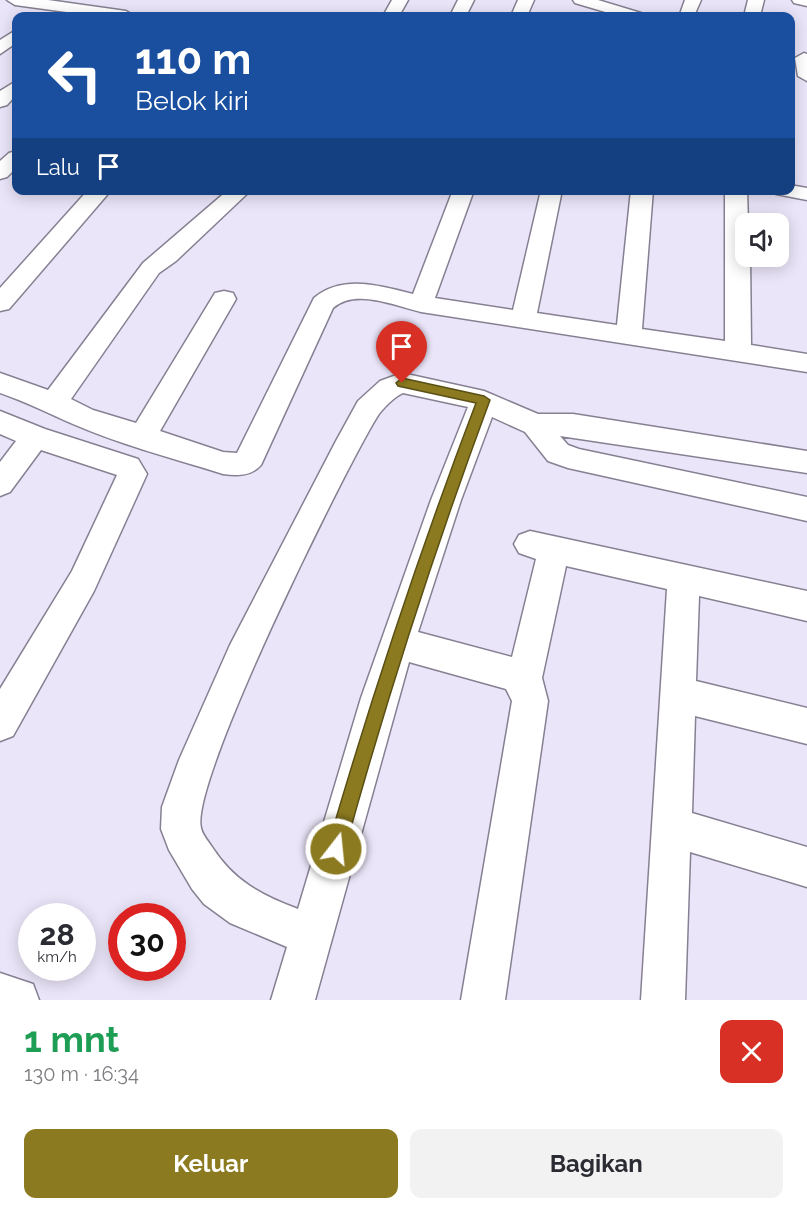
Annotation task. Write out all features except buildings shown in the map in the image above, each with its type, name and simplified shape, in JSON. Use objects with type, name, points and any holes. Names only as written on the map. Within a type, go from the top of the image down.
[{"type":"street","points":[[15,0],[99,12]]},
{"type":"street","points":[[800,0],[807,1]]},
{"type":"street","points":[[43,12],[52,5]]},
{"type":"street","points":[[589,8],[612,12]]},
{"type":"street","points":[[0,49],[12,38]]},
{"type":"street","points":[[0,173],[12,161]]},
{"type":"street","points":[[0,303],[96,195]]},
{"type":"street","points":[[54,402],[151,268],[168,256],[236,195]]},
{"type":"street","points":[[421,304],[462,195]]},
{"type":"street","points":[[523,320],[551,195]]},
{"type":"street","points":[[629,336],[642,195]]},
{"type":"street","points":[[736,195],[739,281],[738,353]]},
{"type":"street","points":[[0,383],[54,402],[83,417],[142,437],[223,463],[246,463],[328,299],[340,292],[353,292],[807,363]]},
{"type":"street","points":[[142,437],[224,299]]},
{"type":"street","points":[[312,936],[236,905],[217,890],[203,871],[181,830],[182,810],[191,778],[256,621],[368,408],[389,388],[402,383],[484,400],[535,425],[558,453],[578,460],[807,509]]},
{"type":"street","points":[[293,1000],[379,698],[446,500],[484,400]]},
{"type":"street","points":[[0,422],[35,437],[128,467],[132,474],[83,581],[0,723]]},
{"type":"street","points":[[535,425],[573,425],[807,462]]},
{"type":"street","points":[[0,484],[35,437]]},
{"type":"street","points":[[524,681],[542,547],[807,606]]},
{"type":"street","points":[[663,1000],[684,578]]},
{"type":"street","points":[[398,644],[517,675],[529,689],[530,701],[483,1000]]},
{"type":"street","points":[[678,694],[807,726]]},
{"type":"street","points":[[671,826],[807,867]]},
{"type":"street","points":[[0,995],[16,1000]]},
{"type":"route","points":[[336,849],[379,698],[446,500],[484,400],[402,383]]}]
